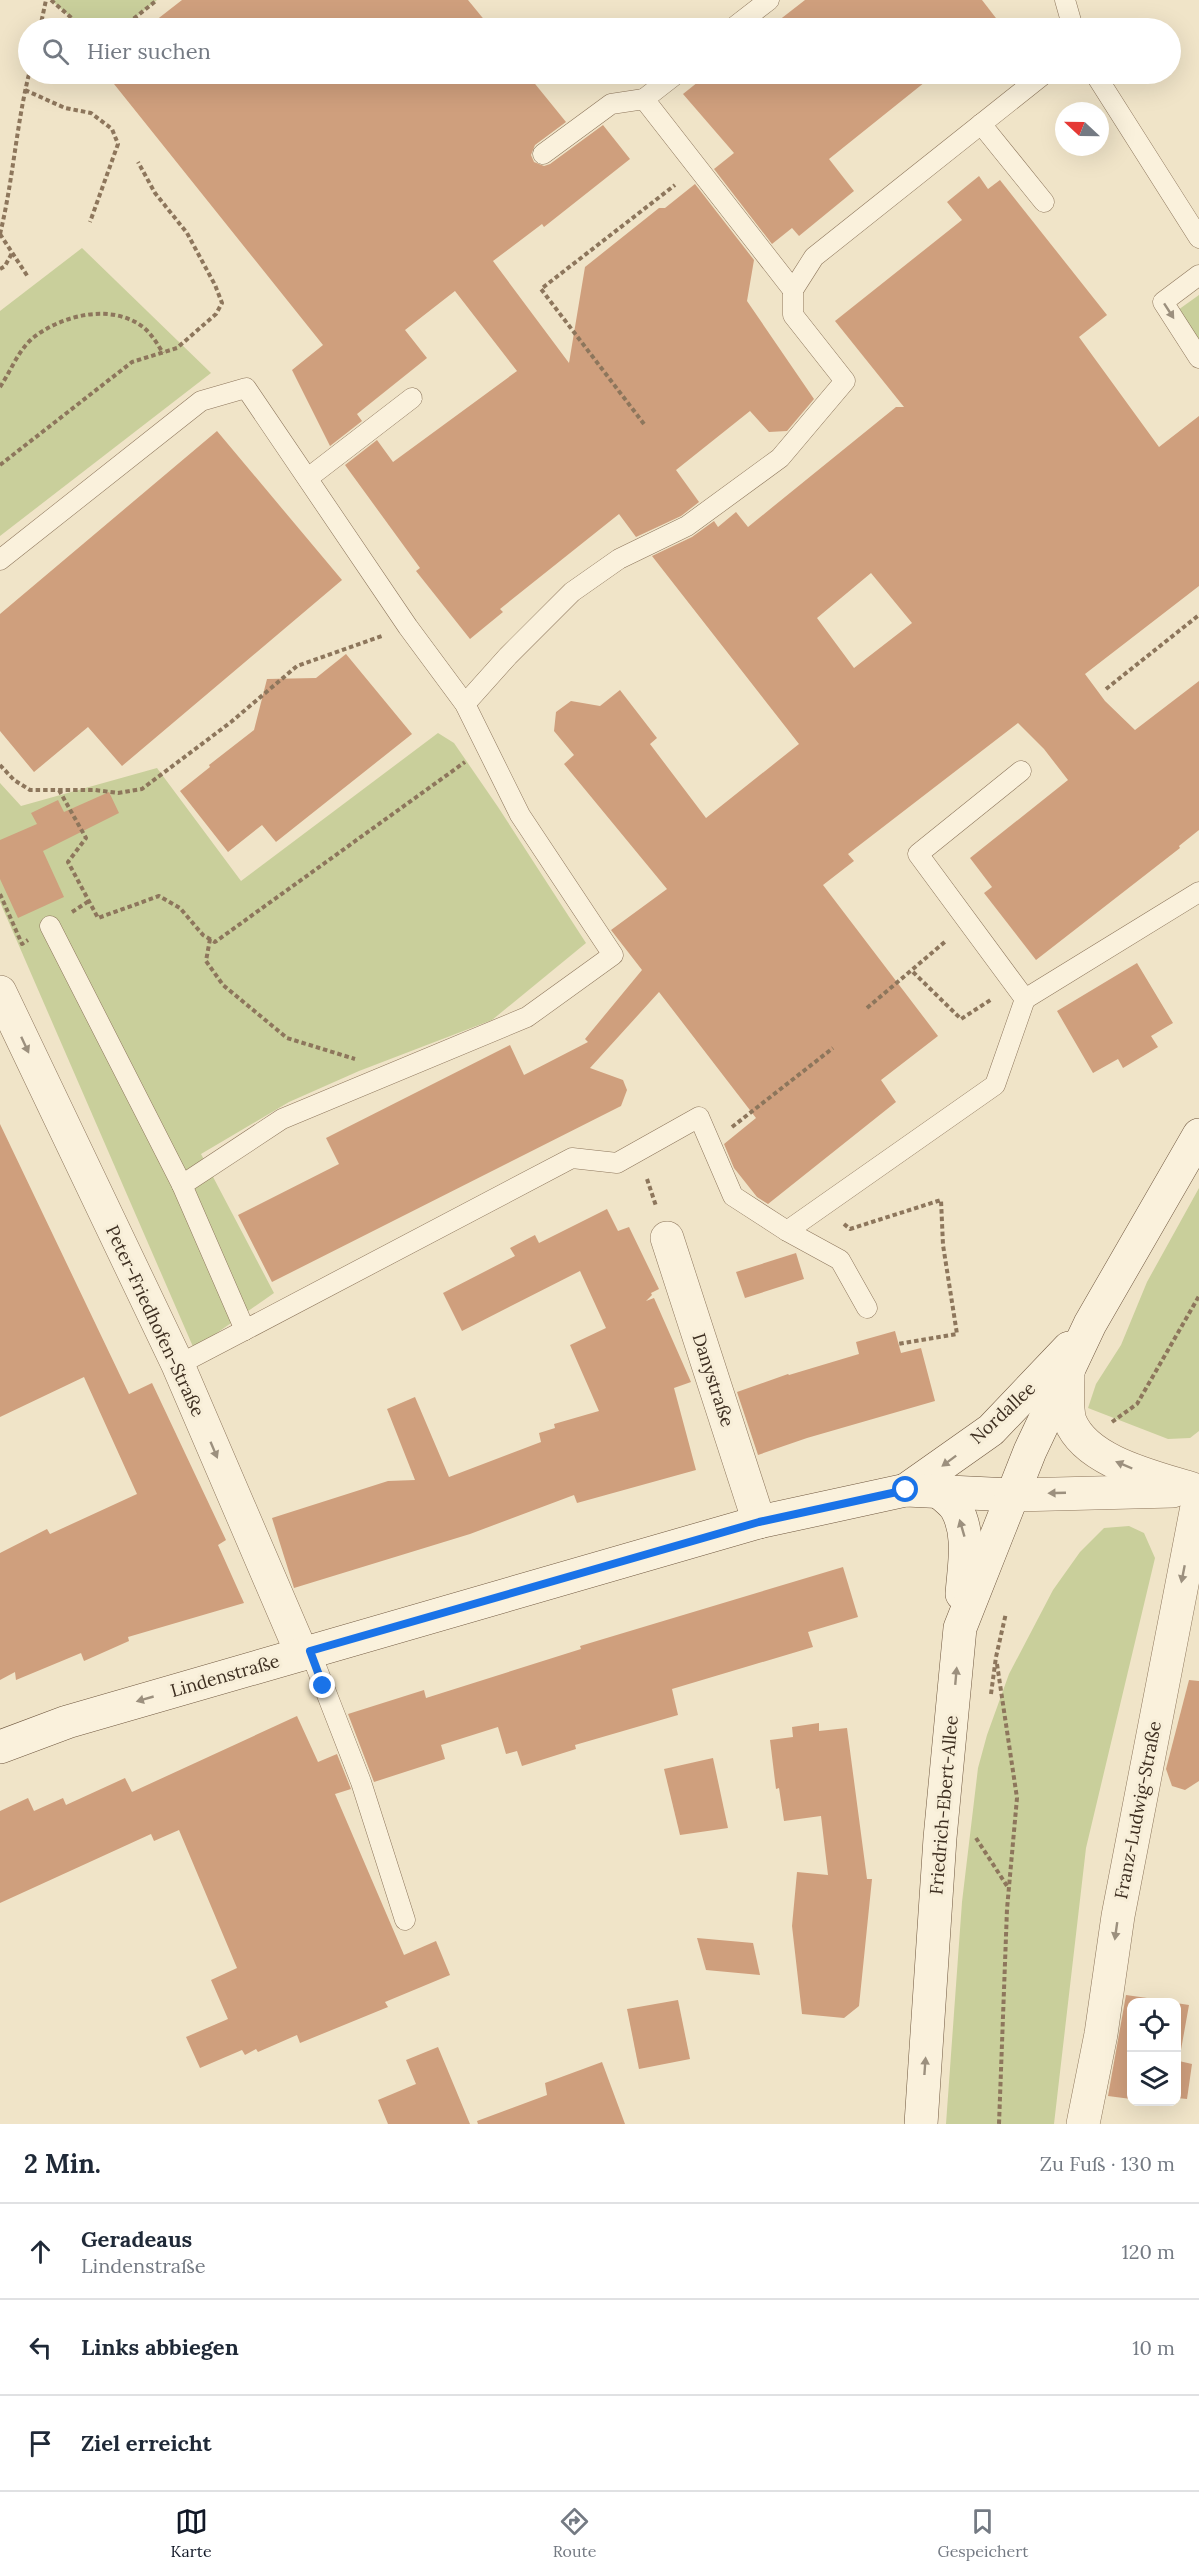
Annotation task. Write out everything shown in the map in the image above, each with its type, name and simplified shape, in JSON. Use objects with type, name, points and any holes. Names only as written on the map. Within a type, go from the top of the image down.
[{"type":"main road","name":"Peter-Friedhofen-Straße","points":[[0,992],[178,1365],[306,1653]]},
{"type":"main road","name":"Nordallee","points":[[1012,1495],[1090,1324],[1199,1135]]},
{"type":"main road","name":"Danystraße","points":[[667,1238],[759,1522]]},
{"type":"main road","name":"Nordallee","points":[[906,1490],[990,1430],[1090,1324]]},
{"type":"main road","points":[[1068,1374],[1070,1420],[1084,1441],[1102,1455],[1126,1467],[1199,1491]]},
{"type":"main road","name":"Lindenstraße","points":[[0,1748],[67,1722],[759,1522],[906,1490],[1012,1495],[1199,1491]]},
{"type":"main road","points":[[939,1491],[955,1507],[966,1541],[960,1628]]},
{"type":"main road","name":"Friedrich-Ebert-Allee","points":[[921,2124],[940,1838],[960,1628],[1012,1495]]},
{"type":"main road","name":"Franz-Ludwig-Straße","points":[[1083,2124],[1101,2034],[1118,1917],[1199,1496]]},
{"type":"lane","points":[[1065,0],[1070,18]]},
{"type":"lane","points":[[745,18],[764,2]]},
{"type":"lane","points":[[543,154],[611,104],[644,99],[663,84]]},
{"type":"lane","points":[[465,704],[508,656],[572,592],[619,560],[687,526],[780,458],[845,381],[793,315],[793,290],[814,257],[1031,84]]},
{"type":"lane","points":[[1101,84],[1199,238]]},
{"type":"lane","points":[[644,99],[793,290]]},
{"type":"lane","points":[[981,124],[1044,202]]},
{"type":"lane","points":[[1199,275],[1163,302],[1199,358]]},
{"type":"lane","points":[[0,560],[201,401],[246,388],[408,627],[465,704],[488,746],[520,815],[614,955],[527,1017],[282,1119],[182,1185]]},
{"type":"lane","points":[[308,478],[412,398]]},
{"type":"lane","points":[[1019,992],[918,854],[1021,771]]},
{"type":"lane","points":[[787,1231],[995,1085],[1019,992],[1199,893]]},
{"type":"lane","points":[[50,926],[182,1185],[245,1330]]},
{"type":"lane","points":[[178,1365],[572,1158],[616,1163],[699,1117],[733,1196],[787,1231],[840,1260],[867,1308]]},
{"type":"lane","points":[[306,1653],[361,1782],[405,1920]]},
{"type":"path","points":[[42,18],[46,0]]},
{"type":"path","points":[[51,0],[72,18]]},
{"type":"path","points":[[134,18],[157,0]]},
{"type":"path","points":[[26,84],[11,192],[0,234],[28,277]]},
{"type":"path","points":[[25,90],[66,108],[91,113],[112,129],[117,144],[90,222]]},
{"type":"path","points":[[0,465],[132,362],[177,348],[216,314],[222,303],[187,232],[155,193],[138,162]]},
{"type":"path","points":[[644,424],[541,289],[697,168]]},
{"type":"path","points":[[0,269],[5,266],[12,252]]},
{"type":"path","points":[[0,387],[17,358],[33,338],[64,320],[88,314],[115,315],[143,327],[163,353]]},
{"type":"path","points":[[1107,688],[1199,615]]},
{"type":"path","points":[[0,765],[14,780],[30,790],[117,793],[142,789],[231,722],[297,666],[408,627]]},
{"type":"path","points":[[59,790],[86,838],[68,862],[98,918],[159,896],[180,908],[203,934],[215,942],[488,746]]},
{"type":"path","points":[[867,1008],[913,972],[968,922]]},
{"type":"path","points":[[210,939],[206,961],[223,985],[287,1038],[353,1058],[383,1077]]},
{"type":"path","points":[[913,972],[961,1019],[1019,992]]},
{"type":"path","points":[[710,1144],[833,1048]]},
{"type":"path","points":[[637,1152],[667,1238]]},
{"type":"path","points":[[823,1205],[850,1229],[940,1200],[957,1334],[898,1344]]},
{"type":"path","points":[[1137,1404],[1199,1296]]},
{"type":"path","points":[[990,1704],[996,1657],[1006,1611]]},
{"type":"path","points":[[996,1657],[1017,1798],[1009,1889],[999,2124]]},
{"type":"path","points":[[975,1835],[1009,1889]]},
{"type":"green space","points":[[51,0],[157,0],[134,18],[72,18]]},
{"type":"green space","points":[[82,248],[211,373],[0,536],[0,311]]},
{"type":"green space","points":[[1199,295],[1199,340],[1178,310]]},
{"type":"green space","points":[[438,733],[454,743],[586,943],[492,1020],[359,1071],[289,1102],[201,1154],[274,1293],[194,1349],[0,902],[0,783],[21,806],[157,768],[241,881]]},
{"type":"green space","points":[[1199,1188],[1199,1431],[1190,1438],[1168,1439],[1088,1408],[1096,1384],[1121,1345],[1147,1282]]},
{"type":"green space","points":[[1129,1526],[1144,1533],[1155,1558],[1086,1848],[1054,2124],[946,2124],[962,1902],[978,1768],[987,1735],[1009,1674],[1053,1590],[1080,1552],[1104,1528]]},
{"type":"building","points":[[182,0],[468,0],[483,18],[159,18]]},
{"type":"building","points":[[805,0],[982,0],[996,18],[782,18]]},
{"type":"building","points":[[114,84],[535,84],[566,122],[535,145],[531,155],[534,162],[544,166],[550,164],[603,125],[630,159],[544,227],[542,224],[493,261],[569,363],[585,267],[659,208],[665,208],[695,184],[754,260],[747,301],[814,399],[787,431],[769,432],[750,411],[676,470],[699,502],[681,516],[636,537],[619,514],[500,609],[503,612],[470,639],[416,571],[420,568],[345,465],[377,440],[393,462],[517,371],[455,291],[405,330],[427,358],[357,414],[362,421],[330,446],[292,370],[323,345]]},
{"type":"building","points":[[696,84],[923,84],[829,159],[854,191],[799,236],[792,228],[772,244],[714,169],[734,153],[683,94]]},
{"type":"building","points":[[979,176],[988,189],[1000,180],[1107,315],[1079,337],[1159,447],[1199,416],[1199,586],[1085,674],[1105,701],[1135,730],[1199,681],[1199,830],[1179,846],[1180,848],[1036,960],[984,893],[992,887],[970,858],[1068,780],[1044,749],[1018,723],[848,854],[854,861],[823,885],[938,1036],[881,1080],[896,1102],[768,1204],[757,1197],[734,1168],[724,1144],[756,1118],[659,992],[590,1068],[623,1080],[627,1090],[621,1106],[272,1282],[238,1215],[339,1164],[326,1138],[510,1045],[524,1075],[588,1042],[585,1039],[642,970],[611,930],[667,889],[564,764],[574,755],[554,731],[556,712],[571,701],[600,706],[620,690],[657,738],[650,744],[706,818],[799,744],[652,556],[692,537],[714,521],[718,527],[736,512],[748,527],[896,407],[904,407],[835,321],[962,220],[947,202]],"holes":[[[871,573],[912,623],[854,668],[817,618]]]},
{"type":"building","points":[[217,431],[342,580],[122,766],[88,727],[34,772],[0,731],[0,614]]},
{"type":"building","points":[[346,654],[412,734],[276,842],[262,825],[228,852],[180,791],[254,730],[267,679],[316,678]]},
{"type":"building","points":[[109,792],[119,813],[43,851],[64,897],[18,918],[0,879],[0,840],[37,824],[31,813],[58,800],[64,812]]},
{"type":"building","points":[[1137,963],[1173,1023],[1151,1036],[1158,1047],[1123,1068],[1118,1059],[1093,1073],[1057,1011]]},
{"type":"building","points":[[0,1124],[129,1394],[152,1383],[226,1540],[218,1545],[244,1603],[128,1637],[129,1641],[84,1661],[81,1653],[16,1680],[15,1672],[0,1680],[0,1553],[47,1529],[50,1534],[137,1494],[84,1377],[0,1417]]},
{"type":"building","points":[[607,1209],[618,1231],[629,1227],[659,1289],[651,1293],[652,1295],[646,1301],[654,1298],[691,1382],[674,1388],[696,1470],[577,1503],[574,1495],[470,1534],[294,1588],[272,1518],[388,1481],[415,1480],[387,1409],[415,1397],[449,1477],[541,1442],[539,1433],[555,1428],[554,1424],[599,1411],[570,1345],[606,1328],[580,1271],[462,1331],[443,1293],[515,1256],[510,1248],[535,1235],[539,1243]]},
{"type":"building","points":[[796,1253],[804,1279],[745,1298],[736,1272]]},
{"type":"building","points":[[895,1331],[901,1353],[921,1348],[935,1401],[807,1438],[758,1455],[737,1392],[788,1374],[859,1354],[856,1342]]},
{"type":"building","points":[[843,1567],[858,1617],[808,1632],[813,1647],[672,1689],[678,1715],[575,1745],[576,1749],[522,1766],[517,1751],[506,1754],[498,1727],[441,1745],[445,1759],[374,1782],[348,1714],[424,1690],[426,1698],[581,1649],[580,1646]]},
{"type":"building","points":[[1189,1680],[1199,1681],[1199,1781],[1185,1790],[1172,1786],[1166,1769]]},
{"type":"building","points":[[297,1716],[318,1762],[337,1754],[351,1789],[335,1794],[404,1955],[436,1941],[450,1975],[385,2002],[388,2007],[300,2043],[297,2035],[258,2052],[256,2049],[245,2055],[242,2050],[200,2068],[186,2037],[228,2019],[211,1980],[237,1968],[179,1830],[154,1841],[151,1834],[0,1903],[0,1811],[28,1798],[34,1811],[63,1798],[66,1805],[125,1778],[132,1792]]},
{"type":"building","points":[[819,1723],[819,1731],[847,1728],[867,1879],[872,1879],[859,2006],[844,2018],[802,2014],[792,1926],[797,1872],[828,1875],[821,1816],[784,1821],[779,1788],[776,1789],[770,1740],[793,1737],[792,1727]]},
{"type":"building","points":[[713,1758],[728,1828],[680,1835],[664,1769]]},
{"type":"building","points":[[697,1938],[753,1943],[760,1975],[706,1970]]},
{"type":"building","points":[[1126,1995],[1147,1998],[1127,1998],[1127,2098],[1108,2096]]},
{"type":"building","points":[[678,2000],[690,2059],[639,2069],[627,2009]]},
{"type":"building","points":[[1181,2004],[1189,2005],[1181,2050]]},
{"type":"building","points":[[438,2047],[470,2124],[388,2124],[378,2100],[416,2084],[406,2060]]},
{"type":"building","points":[[1181,2061],[1192,2064],[1187,2099],[1181,2098]]},
{"type":"building","points":[[602,2062],[625,2124],[478,2124],[477,2121],[547,2095],[545,2083]]},
{"type":"route","points":[[323,1686],[310,1651],[759,1522],[906,1490]]}]
